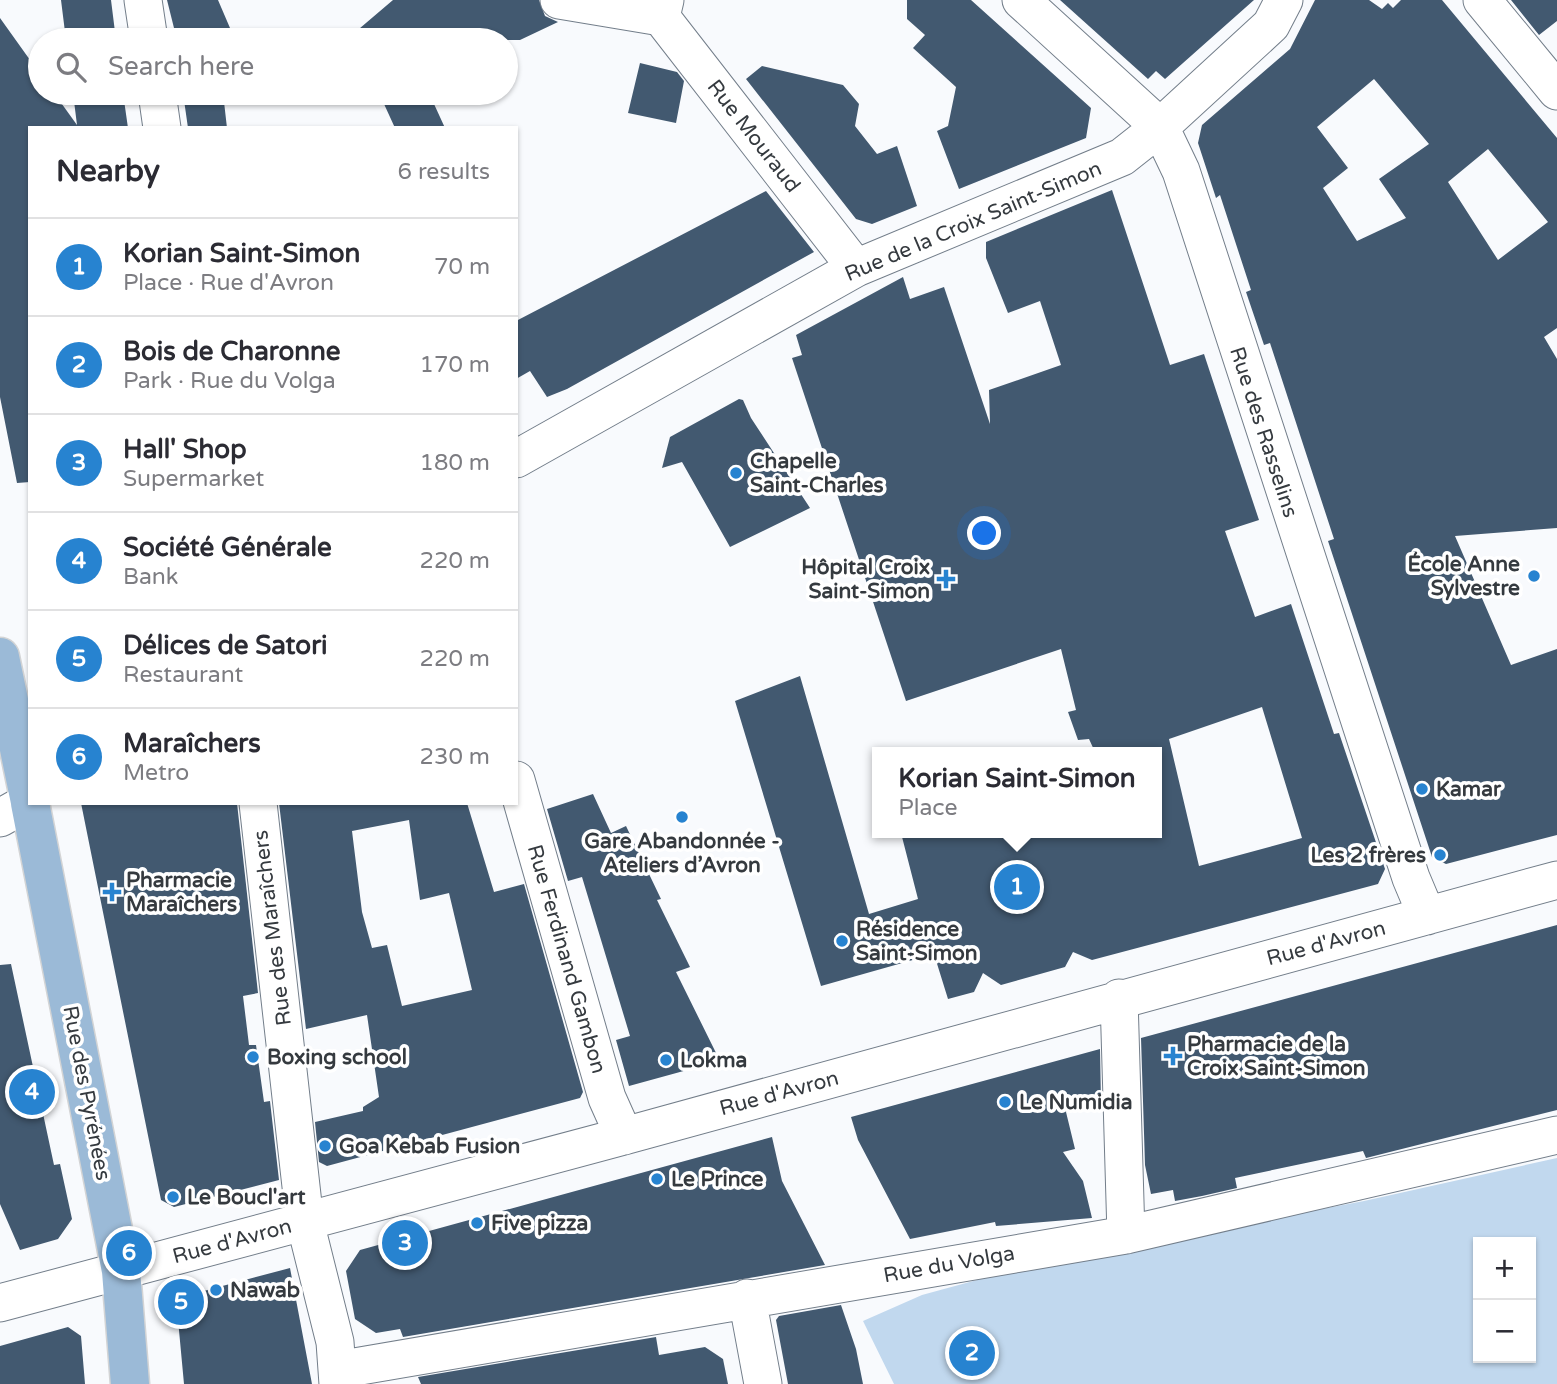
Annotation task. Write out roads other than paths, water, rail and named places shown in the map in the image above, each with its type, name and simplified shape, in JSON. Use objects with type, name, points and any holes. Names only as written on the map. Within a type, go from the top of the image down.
[{"type":"main road","name":"Rue des Pyrénées","points":[[0,657],[28,792]]},
{"type":"main road","name":"Rue des Pyrénées","points":[[31,805],[121,1270],[130,1384]]},
{"type":"street","points":[[143,0],[147,28]]},
{"type":"street","points":[[559,0],[663,8]]},
{"type":"street","name":"Rue des Rasselins","points":[[1021,0],[1160,127],[1181,171],[1330,635],[1411,877],[1427,916]]},
{"type":"street","name":"Rue de la Croix Saint-Simon","points":[[518,458],[856,268],[1122,157],[1160,127],[1271,25],[1284,0]]},
{"type":"street","points":[[1482,0],[1557,91]]},
{"type":"street","name":"Rue Mouraud","points":[[663,8],[856,268]]},
{"type":"street","points":[[159,105],[162,126]]},
{"type":"street","name":"Rue Ferdinand Gambon","points":[[518,787],[607,1098],[624,1136]]},
{"type":"street","points":[[0,818],[28,803]]},
{"type":"street","name":"Rue des Maraîchers","points":[[257,805],[305,1222],[335,1342],[337,1377]]},
{"type":"street","name":"Rue d'Avron","points":[[0,1303],[624,1136],[1119,998],[1557,880]]},
{"type":"street","points":[[1119,998],[1126,1235]]},
{"type":"street","name":"Rue du Volga","points":[[337,1377],[747,1298],[1126,1235],[1557,1135]]},
{"type":"street","points":[[747,1298],[763,1384]]},
{"type":"place","name":"Chapelle Saint-Charles","points":[[736,473]]},
{"type":"place","name":"École Anne Sylvestre","points":[[1534,576]]},
{"type":"place","name":"Hôpital Croix Saint-Simon","points":[[946,579]]},
{"type":"place","name":"Kamar","points":[[1422,789]]},
{"type":"place","name":"Gare Abandonnée - Ateliers d’Avron","points":[[682,817]]},
{"type":"place","name":"Les 2 frères","points":[[1440,855]]},
{"type":"place","name":"Korian Saint-Simon","points":[[1017,887]]},
{"type":"place","name":"Pharmacie Maraîchers","points":[[112,892]]},
{"type":"place","name":"Résidence Saint-Simon","points":[[842,941]]},
{"type":"place","name":"Pharmacie de la Croix Saint-Simon","points":[[1173,1056]]},
{"type":"place","name":"Boxing school","points":[[253,1057]]},
{"type":"place","name":"Lokma","points":[[666,1060]]},
{"type":"place","name":"Société Générale","points":[[32,1092]]},
{"type":"place","name":"Le Numidia","points":[[1005,1102]]},
{"type":"place","name":"Goa Kebab Fusion","points":[[325,1146]]},
{"type":"place","name":"Le Prince","points":[[657,1179]]},
{"type":"place","name":"Le Boucl'art","points":[[173,1197]]},
{"type":"place","name":"Five pizza","points":[[477,1223]]},
{"type":"place","name":"Hall' Shop","points":[[405,1243]]},
{"type":"place","name":"Maraîchers","points":[[129,1253]]},
{"type":"place","name":"Nawab","points":[[216,1290]]},
{"type":"place","name":"Délices de Satori","points":[[181,1302]]},
{"type":"place","name":"Bois de Charonne","points":[[972,1353]]}]
